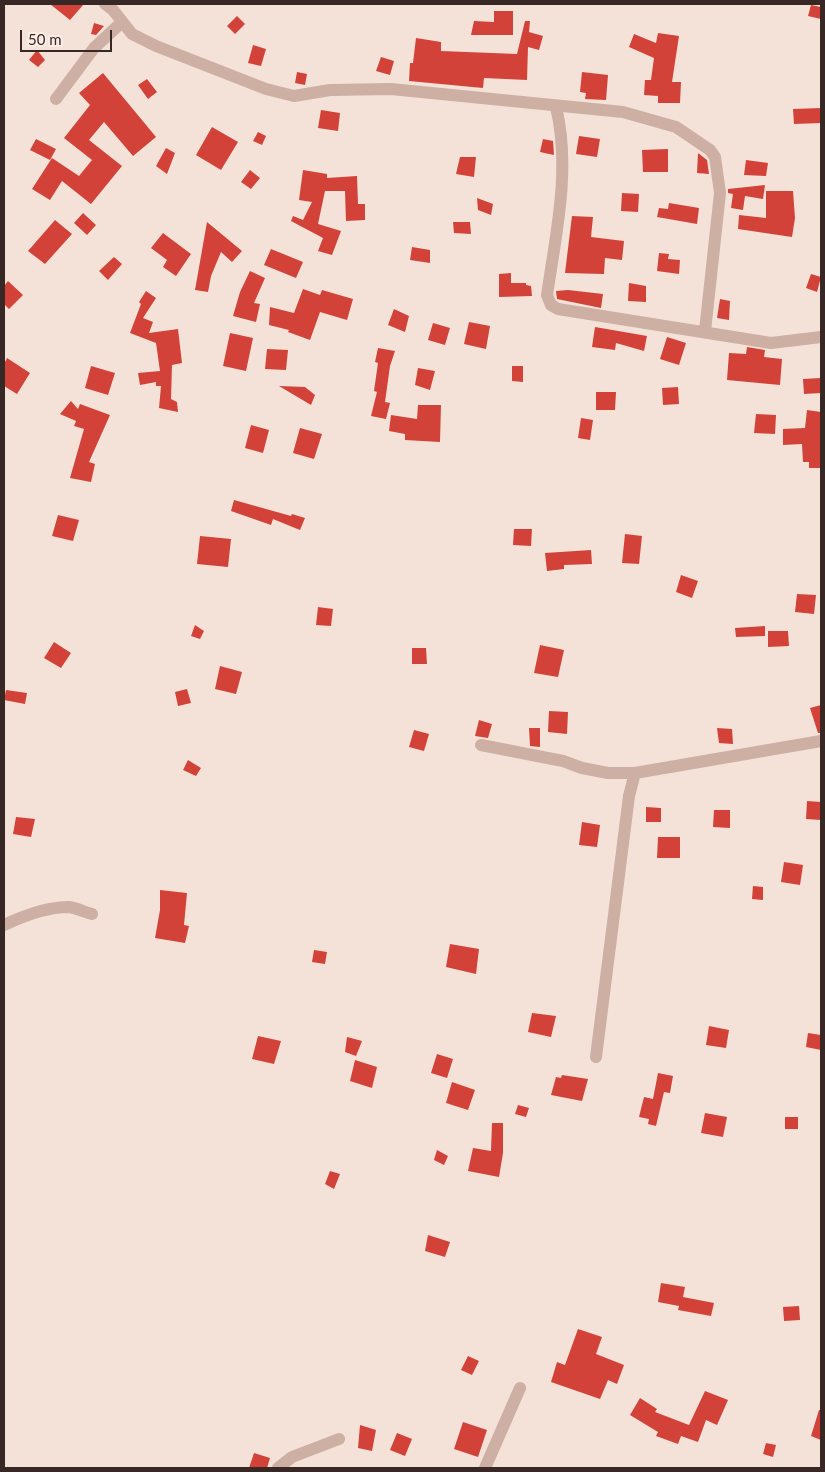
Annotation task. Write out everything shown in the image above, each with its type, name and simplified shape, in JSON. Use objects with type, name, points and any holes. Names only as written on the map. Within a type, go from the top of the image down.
[{"type":"street","points":[[105,4],[132,34],[156,46],[266,89],[294,96],[330,90],[391,89],[556,107],[623,112],[676,127],[710,150],[715,157],[720,193],[705,331]]},
{"type":"street","points":[[56,99],[94,48],[122,22]]},
{"type":"street","points":[[556,107],[563,134],[562,186],[547,295],[550,305],[558,309],[771,343],[821,337]]},
{"type":"street","points":[[481,745],[563,761],[582,768],[608,773],[635,773],[821,741]]},
{"type":"street","points":[[596,1057],[629,796],[635,773]]},
{"type":"street","points":[[4,925],[23,916],[70,907],[92,914]]},
{"type":"street","points":[[485,1468],[520,1388]]},
{"type":"street","points":[[278,1468],[292,1457],[339,1439]]},
{"type":"building","points":[[50,4],[84,4],[70,20]]},
{"type":"building","points":[[811,5],[821,7],[821,19],[808,16]]},
{"type":"building","points":[[494,11],[513,11],[513,35],[471,35],[474,21],[494,22]]},
{"type":"building","points":[[237,16],[245,24],[235,34],[227,26]]},
{"type":"building","points":[[525,21],[530,21],[529,32],[543,36],[539,50],[528,47],[527,80],[484,78],[483,88],[409,81],[410,63],[413,63],[416,38],[441,42],[441,51],[517,54]]},
{"type":"building","points":[[94,23],[104,26],[96,35],[91,34]]},
{"type":"building","points":[[658,33],[679,36],[672,82],[681,82],[680,103],[658,103],[658,96],[644,95],[645,80],[651,80],[654,58],[629,47],[634,34],[656,43]]},
{"type":"building","points":[[253,45],[266,49],[261,66],[248,63]]},
{"type":"building","points":[[37,50],[45,60],[38,67],[29,60]]},
{"type":"building","points":[[381,57],[394,61],[390,75],[376,71]]},
{"type":"building","points":[[297,72],[307,74],[305,85],[295,83]]},
{"type":"building","points":[[582,72],[608,75],[606,100],[585,99],[586,93],[580,92]]},
{"type":"building","points":[[103,73],[156,137],[133,156],[104,122],[89,140],[122,166],[91,204],[62,181],[50,200],[32,189],[52,158],[79,176],[92,160],[64,138],[90,105],[79,93]]},
{"type":"building","points":[[147,79],[157,92],[148,99],[138,85]]},
{"type":"building","points":[[821,108],[821,123],[794,124],[793,109]]},
{"type":"building","points":[[321,110],[340,113],[338,131],[318,128]]},
{"type":"building","points":[[212,127],[238,142],[221,170],[196,155]]},
{"type":"building","points":[[258,132],[266,136],[262,145],[253,141]]},
{"type":"building","points":[[579,136],[600,139],[597,157],[576,154]]},
{"type":"building","points":[[36,139],[56,149],[50,160],[30,150]]},
{"type":"building","points":[[543,139],[553,141],[554,155],[540,152]]},
{"type":"building","points":[[166,148],[175,153],[167,174],[156,166]]},
{"type":"building","points":[[668,149],[668,172],[643,172],[642,150]]},
{"type":"building","points":[[698,153],[707,160],[709,174],[697,173]]},
{"type":"building","points":[[460,157],[476,157],[474,177],[456,174]]},
{"type":"building","points":[[746,160],[768,163],[766,176],[744,175]]},
{"type":"building","points":[[250,170],[260,178],[251,189],[241,182]]},
{"type":"building","points":[[303,170],[327,174],[327,178],[357,176],[358,204],[365,204],[365,220],[346,221],[345,191],[325,191],[318,224],[341,231],[332,255],[318,251],[323,238],[291,221],[293,216],[303,220],[312,202],[299,200]]},
{"type":"building","points":[[765,185],[763,199],[745,196],[743,210],[731,208],[733,194],[728,193],[728,189]]},
{"type":"building","points":[[766,191],[793,191],[795,218],[792,237],[738,229],[739,215],[766,218]]},
{"type":"building","points":[[622,193],[639,194],[638,212],[621,211]]},
{"type":"building","points":[[477,198],[493,204],[491,215],[478,210]]},
{"type":"building","points":[[669,203],[699,208],[697,224],[657,217],[659,208],[668,209]]},
{"type":"building","points":[[83,213],[96,225],[87,235],[74,223]]},
{"type":"building","points":[[572,216],[593,217],[591,237],[624,241],[622,260],[605,258],[604,274],[565,273]]},
{"type":"building","points":[[55,220],[72,234],[45,264],[28,251]]},
{"type":"building","points":[[207,222],[242,251],[232,262],[221,252],[211,276],[208,292],[195,290]]},
{"type":"building","points":[[453,222],[470,222],[471,234],[454,233]]},
{"type":"building","points":[[163,233],[191,254],[176,276],[163,267],[167,260],[151,248]]},
{"type":"building","points":[[412,247],[430,250],[430,263],[410,260]]},
{"type":"building","points":[[271,249],[303,262],[296,278],[264,265]]},
{"type":"building","points":[[659,253],[669,254],[668,259],[680,260],[679,274],[657,271]]},
{"type":"building","points":[[114,257],[122,264],[108,280],[99,271]]},
{"type":"building","points":[[250,271],[265,278],[254,303],[260,304],[256,322],[233,316],[240,292]]},
{"type":"building","points":[[511,273],[511,283],[526,283],[526,285],[531,286],[532,296],[499,297],[499,274]]},
{"type":"building","points":[[811,274],[821,277],[817,292],[806,288]]},
{"type":"building","points":[[8,281],[23,295],[9,309],[4,304],[4,286]]},
{"type":"building","points":[[629,283],[646,286],[646,302],[628,301]]},
{"type":"building","points":[[303,289],[320,295],[322,290],[353,299],[347,320],[320,312],[310,340],[288,332],[289,330],[269,325],[270,307],[294,313]]},
{"type":"building","points":[[568,290],[603,294],[601,308],[557,299],[556,291]]},
{"type":"building","points":[[146,291],[156,298],[143,318],[153,322],[149,333],[178,329],[182,363],[172,365],[171,399],[177,402],[178,412],[159,408],[161,386],[156,386],[156,382],[140,385],[138,373],[160,371],[156,343],[130,333],[141,304],[139,302]]},
{"type":"building","points":[[720,299],[730,301],[729,320],[717,318]]},
{"type":"building","points":[[394,309],[409,316],[405,332],[388,325]]},
{"type":"building","points":[[469,322],[490,326],[486,349],[464,344]]},
{"type":"building","points":[[433,323],[450,328],[445,345],[428,340]]},
{"type":"building","points":[[595,327],[647,336],[644,351],[616,343],[615,350],[592,347]]},
{"type":"building","points":[[230,333],[253,338],[246,371],[223,366]]},
{"type":"building","points":[[667,337],[686,343],[679,365],[660,359]]},
{"type":"building","points":[[747,347],[765,350],[764,357],[782,359],[780,385],[727,380],[729,353],[746,354]]},
{"type":"building","points":[[378,348],[395,351],[390,366],[385,402],[390,403],[386,419],[371,416],[377,392],[374,391],[378,363],[375,362]]},
{"type":"building","points":[[267,349],[288,350],[286,370],[265,369]]},
{"type":"building","points":[[7,358],[30,373],[17,394],[4,386],[4,364]]},
{"type":"building","points":[[91,366],[115,373],[108,395],[85,388]]},
{"type":"building","points":[[512,366],[523,366],[523,382],[512,381]]},
{"type":"building","points":[[418,368],[435,371],[430,390],[415,385]]},
{"type":"building","points":[[821,378],[821,393],[804,394],[803,379]]},
{"type":"building","points":[[279,386],[305,387],[315,395],[311,405]]},
{"type":"building","points":[[678,387],[679,404],[663,405],[662,388]]},
{"type":"building","points":[[596,392],[616,392],[615,410],[596,410]]},
{"type":"building","points":[[71,401],[78,409],[80,404],[110,415],[89,462],[95,464],[91,482],[70,478],[84,429],[74,426],[76,421],[60,414]]},
{"type":"building","points":[[418,405],[441,405],[440,442],[405,440],[405,434],[389,431],[391,415],[417,419]]},
{"type":"building","points":[[807,410],[821,412],[821,468],[809,468],[809,462],[803,462],[802,444],[783,445],[783,429],[805,428]]},
{"type":"building","points":[[756,414],[776,415],[775,434],[754,433]]},
{"type":"building","points":[[581,418],[593,420],[590,440],[578,438]]},
{"type":"building","points":[[251,425],[269,430],[263,453],[245,448]]},
{"type":"building","points":[[300,428],[322,434],[314,459],[293,453]]},
{"type":"building","points":[[234,500],[291,516],[292,514],[305,518],[300,530],[273,519],[271,525],[231,511]]},
{"type":"building","points":[[58,515],[79,520],[73,541],[52,536]]},
{"type":"building","points":[[514,529],[532,529],[531,546],[513,545]]},
{"type":"building","points":[[625,534],[642,536],[639,564],[622,563]]},
{"type":"building","points":[[200,536],[231,539],[228,567],[197,564]]},
{"type":"building","points":[[591,550],[592,564],[564,565],[564,569],[547,571],[545,553]]},
{"type":"building","points":[[681,575],[698,581],[692,598],[676,592]]},
{"type":"building","points":[[797,594],[816,595],[814,614],[795,612]]},
{"type":"building","points":[[318,607],[333,609],[331,626],[316,625]]},
{"type":"building","points":[[195,625],[204,631],[200,639],[191,636]]},
{"type":"building","points":[[765,626],[765,636],[736,637],[735,628]]},
{"type":"building","points":[[768,631],[788,631],[789,646],[768,647]]},
{"type":"building","points":[[54,642],[71,653],[61,668],[44,658]]},
{"type":"building","points":[[540,645],[564,650],[558,677],[534,673]]},
{"type":"building","points":[[412,648],[426,648],[427,664],[412,664]]},
{"type":"building","points":[[220,666],[242,672],[236,694],[215,689]]},
{"type":"building","points":[[187,689],[191,703],[178,706],[175,692]]},
{"type":"building","points":[[6,690],[27,693],[25,704],[4,700]]},
{"type":"building","points":[[821,705],[821,733],[818,733],[810,708]]},
{"type":"building","points":[[549,711],[568,712],[567,734],[548,732]]},
{"type":"building","points":[[479,720],[492,724],[488,738],[475,736]]},
{"type":"building","points":[[529,728],[540,728],[540,747],[530,746]]},
{"type":"building","points":[[717,728],[732,729],[733,744],[719,743]]},
{"type":"building","points":[[414,730],[429,734],[424,751],[409,747]]},
{"type":"building","points":[[188,760],[201,768],[196,776],[183,770]]},
{"type":"building","points":[[807,801],[821,802],[821,820],[806,819]]},
{"type":"building","points":[[646,807],[661,808],[661,822],[646,822]]},
{"type":"building","points":[[714,810],[730,810],[730,828],[713,827]]},
{"type":"building","points":[[16,817],[35,819],[31,837],[13,834]]},
{"type":"building","points":[[582,822],[600,825],[597,847],[579,845]]},
{"type":"building","points":[[658,837],[680,837],[680,858],[657,858]]},
{"type":"building","points":[[784,862],[803,865],[800,885],[781,882]]},
{"type":"building","points":[[753,886],[763,887],[763,900],[752,899]]},
{"type":"building","points":[[160,890],[187,893],[184,925],[189,926],[185,943],[155,938],[160,910]]},
{"type":"building","points":[[450,944],[479,949],[476,974],[446,967]]},
{"type":"building","points":[[314,950],[327,952],[325,964],[312,962]]},
{"type":"building","points":[[532,1013],[556,1016],[551,1037],[528,1032]]},
{"type":"building","points":[[709,1026],[729,1030],[726,1048],[706,1045]]},
{"type":"building","points":[[808,1033],[821,1035],[821,1050],[806,1047]]},
{"type":"building","points":[[258,1036],[281,1041],[274,1064],[252,1059]]},
{"type":"building","points":[[347,1037],[362,1041],[356,1056],[345,1052]]},
{"type":"building","points":[[437,1054],[453,1059],[447,1078],[431,1073]]},
{"type":"building","points":[[355,1060],[377,1067],[372,1088],[350,1081]]},
{"type":"building","points":[[658,1073],[673,1076],[670,1093],[664,1092],[656,1126],[648,1124],[649,1119],[639,1117],[644,1097],[653,1099]]},
{"type":"building","points":[[562,1075],[588,1079],[582,1101],[551,1095],[556,1077],[561,1078]]},
{"type":"building","points":[[452,1082],[475,1090],[468,1110],[446,1103]]},
{"type":"building","points":[[518,1105],[529,1108],[526,1117],[515,1114]]},
{"type":"building","points":[[705,1113],[727,1117],[723,1137],[701,1133]]},
{"type":"building","points":[[785,1117],[798,1117],[798,1129],[785,1129]]},
{"type":"building","points":[[492,1123],[503,1123],[503,1153],[499,1177],[468,1171],[473,1148],[491,1151]]},
{"type":"building","points":[[437,1150],[448,1156],[444,1165],[434,1160]]},
{"type":"building","points":[[330,1171],[340,1174],[334,1189],[325,1184]]},
{"type":"building","points":[[428,1235],[450,1242],[445,1257],[425,1251]]},
{"type":"building","points":[[661,1283],[685,1287],[683,1297],[714,1303],[711,1316],[678,1310],[679,1306],[658,1302]]},
{"type":"building","points":[[799,1306],[800,1320],[784,1321],[783,1307]]},
{"type":"building","points":[[578,1329],[602,1337],[596,1354],[624,1365],[617,1384],[608,1380],[600,1399],[551,1382],[557,1362],[565,1365]]},
{"type":"building","points":[[468,1356],[479,1361],[472,1375],[461,1370]]},
{"type":"building","points":[[705,1391],[728,1400],[717,1425],[706,1420],[698,1442],[681,1436],[678,1444],[656,1436],[658,1432],[630,1415],[640,1398],[657,1409],[655,1412],[689,1425]]},
{"type":"building","points":[[819,1410],[821,1410],[821,1440],[811,1436]]},
{"type":"building","points":[[463,1422],[487,1430],[478,1457],[454,1449]]},
{"type":"building","points":[[360,1425],[376,1430],[372,1451],[358,1448]]},
{"type":"building","points":[[397,1433],[412,1439],[405,1456],[390,1450]]},
{"type":"building","points":[[766,1443],[776,1445],[773,1457],[763,1454]]},
{"type":"building","points":[[254,1453],[270,1458],[267,1468],[249,1468]]}]
